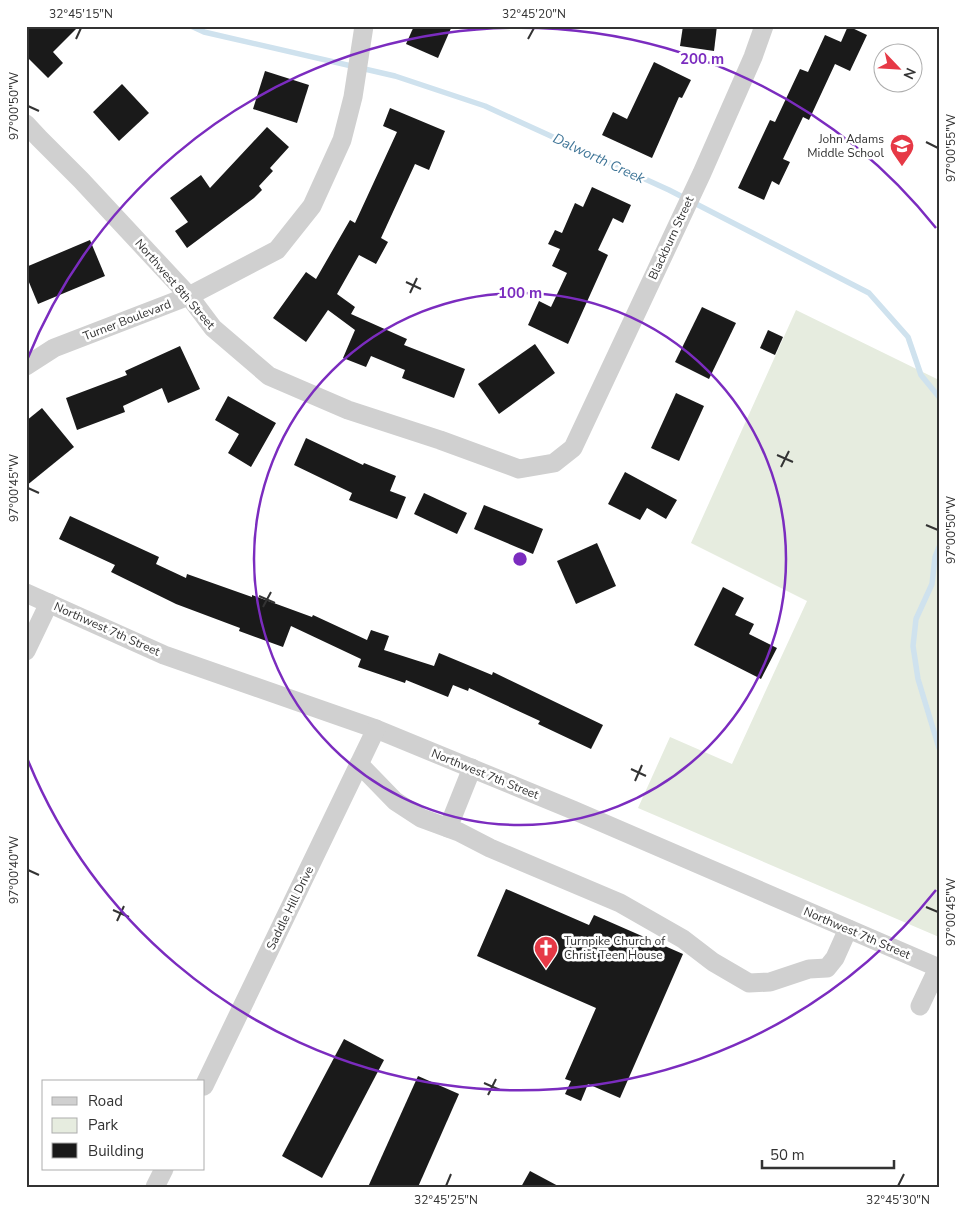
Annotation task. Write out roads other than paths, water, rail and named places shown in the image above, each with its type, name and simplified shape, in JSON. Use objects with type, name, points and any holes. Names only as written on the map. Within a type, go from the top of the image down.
[{"type":"street","name":"Blackburn Street","points":[[573,448],[702,173],[753,57],[764,26]]},
{"type":"street","name":"Turner Boulevard","points":[[26,366],[54,348],[189,296],[277,250],[312,206],[342,140],[353,97],[362,35]]},
{"type":"street","name":"Northwest 8th Street","points":[[26,124],[189,296],[213,328],[269,376],[348,410],[440,440],[519,469],[554,463],[573,448]]},
{"type":"street","name":"Northwest 7th Street","points":[[26,593],[164,655],[376,729],[472,768],[938,968]]},
{"type":"street","points":[[26,651],[49,603]]},
{"type":"street","name":"Saddle Hill Drive","points":[[205,1084],[376,729]]},
{"type":"street","points":[[359,764],[395,801],[421,818],[620,903],[683,939],[712,962],[749,983],[770,982],[809,969],[827,968],[835,958],[848,929]]},
{"type":"street","points":[[448,828],[472,768]]},
{"type":"street","points":[[920,1006],[938,968]]},
{"type":"street","points":[[155,1187],[164,1170]]},
{"type":"waterway","name":"Dalworth Creek","points":[[191,26],[204,32],[395,76],[485,106],[669,190],[869,293],[908,337],[921,375],[939,397]]},
{"type":"waterway","name":"Dalworth Creek","points":[[939,547],[935,557],[932,584],[916,619],[913,646],[918,679],[939,748]]},
{"type":"place","name":"John Adams Middle School","points":[[902,167]]},
{"type":"place","name":"Turnpike Church of Christ Teen House","points":[[546,969]]}]
